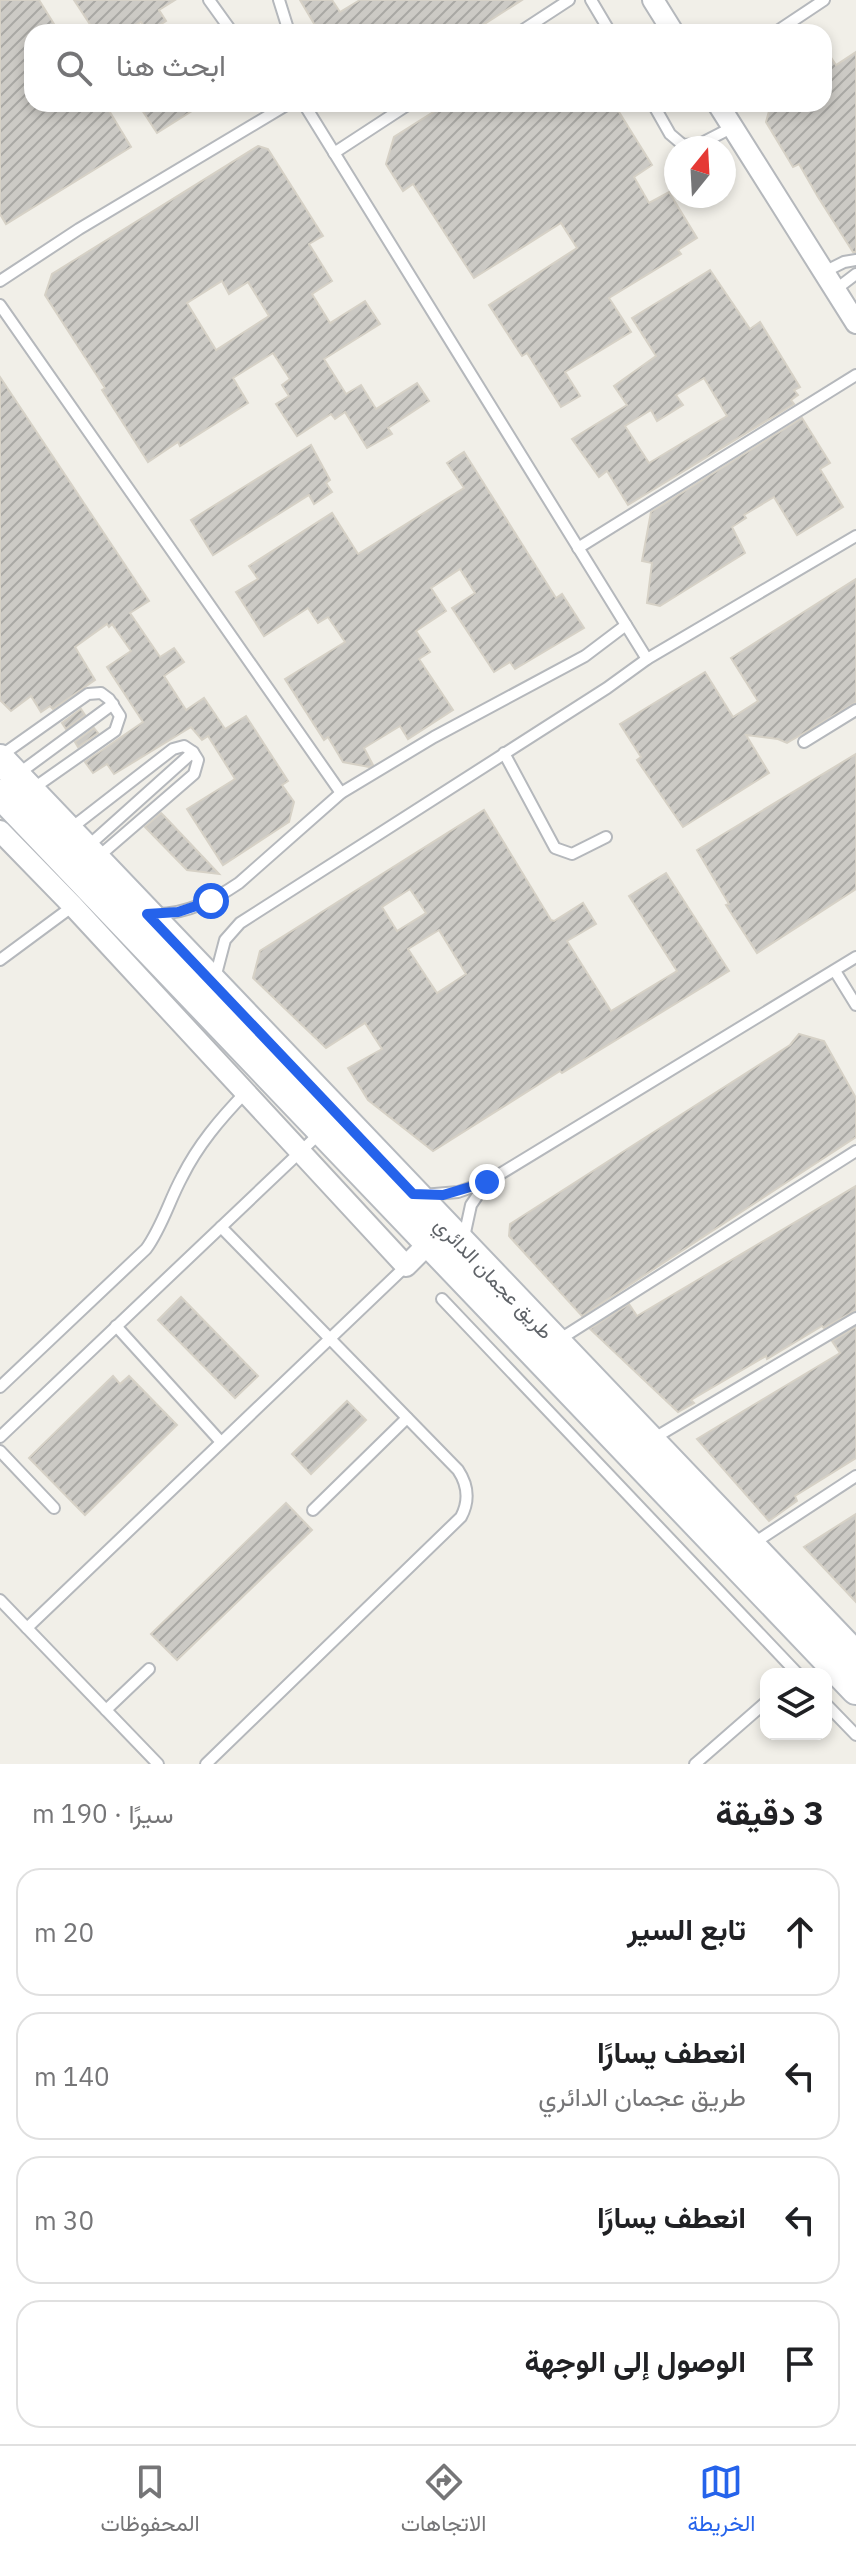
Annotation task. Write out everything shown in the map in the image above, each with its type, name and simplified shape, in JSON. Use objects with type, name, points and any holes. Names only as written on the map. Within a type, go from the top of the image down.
[{"type":"main road","name":"طريق عجمان الدائري","points":[[9,775],[83,846],[856,1656]]},
{"type":"main road","name":"طريق عجمان الدائري","points":[[9,775],[321,1132],[856,1690]]},
{"type":"street","points":[[653,0],[668,24]]},
{"type":"street","points":[[723,112],[856,323]]},
{"type":"street","points":[[0,831],[406,1266],[429,1243]]},
{"type":"lane","points":[[209,0],[226,24]]},
{"type":"lane","points":[[279,0],[286,24]]},
{"type":"lane","points":[[532,24],[569,0]]},
{"type":"lane","points":[[591,0],[605,24]]},
{"type":"lane","points":[[788,24],[824,0]]},
{"type":"lane","points":[[0,281],[79,229],[275,112]]},
{"type":"lane","points":[[309,112],[647,659]]},
{"type":"lane","points":[[334,153],[397,112]]},
{"type":"lane","points":[[658,112],[670,134],[683,145],[700,144],[733,127]]},
{"type":"lane","points":[[829,281],[844,262],[856,260]]},
{"type":"lane","points":[[829,281],[856,274]]},
{"type":"lane","points":[[0,305],[341,793]]},
{"type":"lane","points":[[578,548],[856,375]]},
{"type":"lane","points":[[214,983],[225,940],[240,923],[647,659],[856,536]]},
{"type":"lane","points":[[147,914],[195,907],[225,893],[341,793],[434,737],[585,656],[626,625]]},
{"type":"lane","points":[[101,693],[113,704],[120,722],[111,734],[9,775],[88,694],[101,693]]},
{"type":"lane","points":[[9,775],[113,704]]},
{"type":"lane","points":[[804,742],[856,710]]},
{"type":"lane","points":[[184,746],[193,752],[197,765],[190,777],[83,846],[173,749],[184,746]]},
{"type":"lane","points":[[83,846],[193,752]]},
{"type":"lane","points":[[504,753],[555,848],[572,854],[606,837]]},
{"type":"lane","points":[[0,960],[73,906]]},
{"type":"lane","points":[[413,1194],[443,1195],[487,1182],[856,957]]},
{"type":"lane","points":[[835,971],[856,1005]]},
{"type":"lane","points":[[0,1387],[146,1249],[162,1224],[195,1153],[245,1093]]},
{"type":"lane","points":[[0,1437],[321,1132]]},
{"type":"lane","points":[[556,1342],[856,1151]]},
{"type":"lane","points":[[463,1245],[471,1205],[487,1182]]},
{"type":"lane","points":[[206,1764],[461,1517],[467,1501],[462,1476],[221,1227]]},
{"type":"lane","points":[[27,1628],[406,1266]]},
{"type":"lane","points":[[442,1299],[792,1668]]},
{"type":"lane","points":[[650,1440],[856,1318]]},
{"type":"lane","points":[[116,1326],[221,1442]]},
{"type":"lane","points":[[313,1510],[407,1418]]},
{"type":"lane","points":[[0,1451],[54,1508]]},
{"type":"lane","points":[[750,1546],[856,1476]]},
{"type":"lane","points":[[0,1600],[158,1764]]},
{"type":"lane","points":[[106,1710],[149,1669]]},
{"type":"lane","points":[[695,1764],[760,1707]]},
{"type":"lane","points":[[832,1710],[856,1735]]},
{"type":"building","points":[[0,0],[39,0],[54,24],[24,24],[24,112],[110,112],[131,147],[6,224],[0,214]]},
{"type":"building","points":[[74,0],[175,0],[159,10],[166,21],[161,24],[90,24]]},
{"type":"building","points":[[300,0],[332,0],[340,12],[360,0],[522,0],[484,24],[314,24]]},
{"type":"building","points":[[856,52],[856,252],[853,252],[799,164],[793,167],[766,122],[769,112],[832,112],[832,59],[836,65]]},
{"type":"building","points":[[143,112],[190,112],[157,133]]},
{"type":"building","points":[[433,112],[619,112],[652,165],[634,177],[649,203],[664,195],[664,208],[679,208],[697,238],[678,250],[681,254],[609,298],[631,332],[565,372],[580,396],[561,407],[527,353],[522,356],[489,305],[577,248],[561,223],[474,278],[413,184],[403,191],[386,164],[394,137]]},
{"type":"building","points":[[258,146],[268,149],[323,236],[309,244],[332,281],[312,294],[330,323],[365,301],[380,324],[324,359],[346,394],[361,385],[376,409],[417,383],[429,401],[388,428],[392,434],[367,448],[345,412],[335,419],[331,414],[297,436],[276,404],[289,396],[282,385],[290,379],[273,353],[233,378],[248,403],[180,446],[178,442],[148,462],[45,295],[52,274]],"holes":[[[222,281],[229,294],[248,282],[269,316],[216,350],[187,303]]]},
{"type":"building","points":[[710,270],[750,329],[760,322],[800,387],[794,390],[798,395],[791,400],[794,404],[628,505],[607,471],[599,477],[572,439],[627,405],[614,386],[656,356],[632,318]],"holes":[[[704,378],[727,416],[649,463],[625,426],[651,410],[657,421],[683,405],[676,395]]]},
{"type":"building","points":[[0,377],[149,601],[130,613],[160,657],[174,648],[184,662],[164,676],[186,710],[204,698],[225,729],[246,716],[288,781],[282,785],[294,802],[289,822],[223,865],[187,809],[235,779],[208,736],[202,740],[191,727],[114,774],[107,764],[93,773],[85,762],[143,722],[107,667],[131,651],[112,624],[109,627],[107,624],[75,647],[95,680],[53,709],[50,706],[41,712],[31,696],[11,711],[0,700]]},
{"type":"building","points":[[802,418],[830,463],[820,469],[843,507],[797,535],[774,497],[744,515],[746,518],[732,527],[745,553],[660,606],[647,603],[652,563],[642,561],[651,512]]},
{"type":"building","points":[[311,445],[330,480],[326,483],[332,492],[314,504],[309,495],[213,555],[191,520]]},
{"type":"building","points":[[464,452],[556,598],[562,594],[584,628],[515,669],[510,662],[494,672],[452,608],[475,593],[460,569],[431,588],[446,611],[416,631],[430,652],[419,659],[453,710],[408,739],[400,726],[364,748],[373,765],[369,767],[343,762],[328,737],[324,740],[285,679],[345,642],[328,617],[318,623],[308,608],[264,636],[236,592],[258,579],[249,566],[332,513],[358,554],[464,488],[447,463]]},
{"type":"building","points":[[856,579],[856,702],[787,743],[746,735],[769,773],[683,827],[637,760],[641,757],[620,724],[705,672],[733,717],[758,701],[731,658]]},
{"type":"building","points":[[81,709],[85,715],[66,729],[62,723]]},
{"type":"building","points":[[94,728],[98,733],[78,747],[75,742]]},
{"type":"building","points":[[856,754],[856,889],[757,953],[726,905],[729,904],[697,850]]},
{"type":"building","points":[[484,810],[551,920],[583,903],[596,924],[567,941],[611,1011],[677,971],[629,896],[666,873],[729,971],[433,1151],[368,1100],[348,1068],[382,1049],[365,1023],[326,1048],[253,978],[260,951]],"holes":[[[410,889],[426,913],[397,931],[382,907]],[[439,930],[466,974],[437,993],[408,949]]]},
{"type":"building","points":[[161,813],[219,874],[187,870],[145,827]]},
{"type":"building","points":[[799,1034],[824,1041],[856,1098],[856,1137],[582,1316],[509,1236],[510,1224],[790,1045]]},
{"type":"building","points":[[856,1186],[856,1310],[767,1359],[766,1356],[691,1400],[694,1403],[678,1412],[590,1329],[629,1304],[637,1316]]},
{"type":"building","points":[[181,1297],[258,1376],[235,1398],[158,1320]]},
{"type":"building","points":[[856,1327],[856,1458],[795,1496],[797,1501],[769,1521],[697,1439],[840,1353],[832,1341]]},
{"type":"building","points":[[113,1376],[120,1384],[129,1376],[177,1425],[85,1515],[29,1458]]},
{"type":"building","points":[[347,1401],[366,1420],[311,1474],[292,1454]]},
{"type":"building","points":[[286,1503],[312,1530],[177,1660],[151,1634]]},
{"type":"building","points":[[856,1514],[856,1602],[804,1547]]},
{"type":"route","points":[[211,901],[178,912],[147,914],[413,1194],[443,1195],[487,1182]]}]
